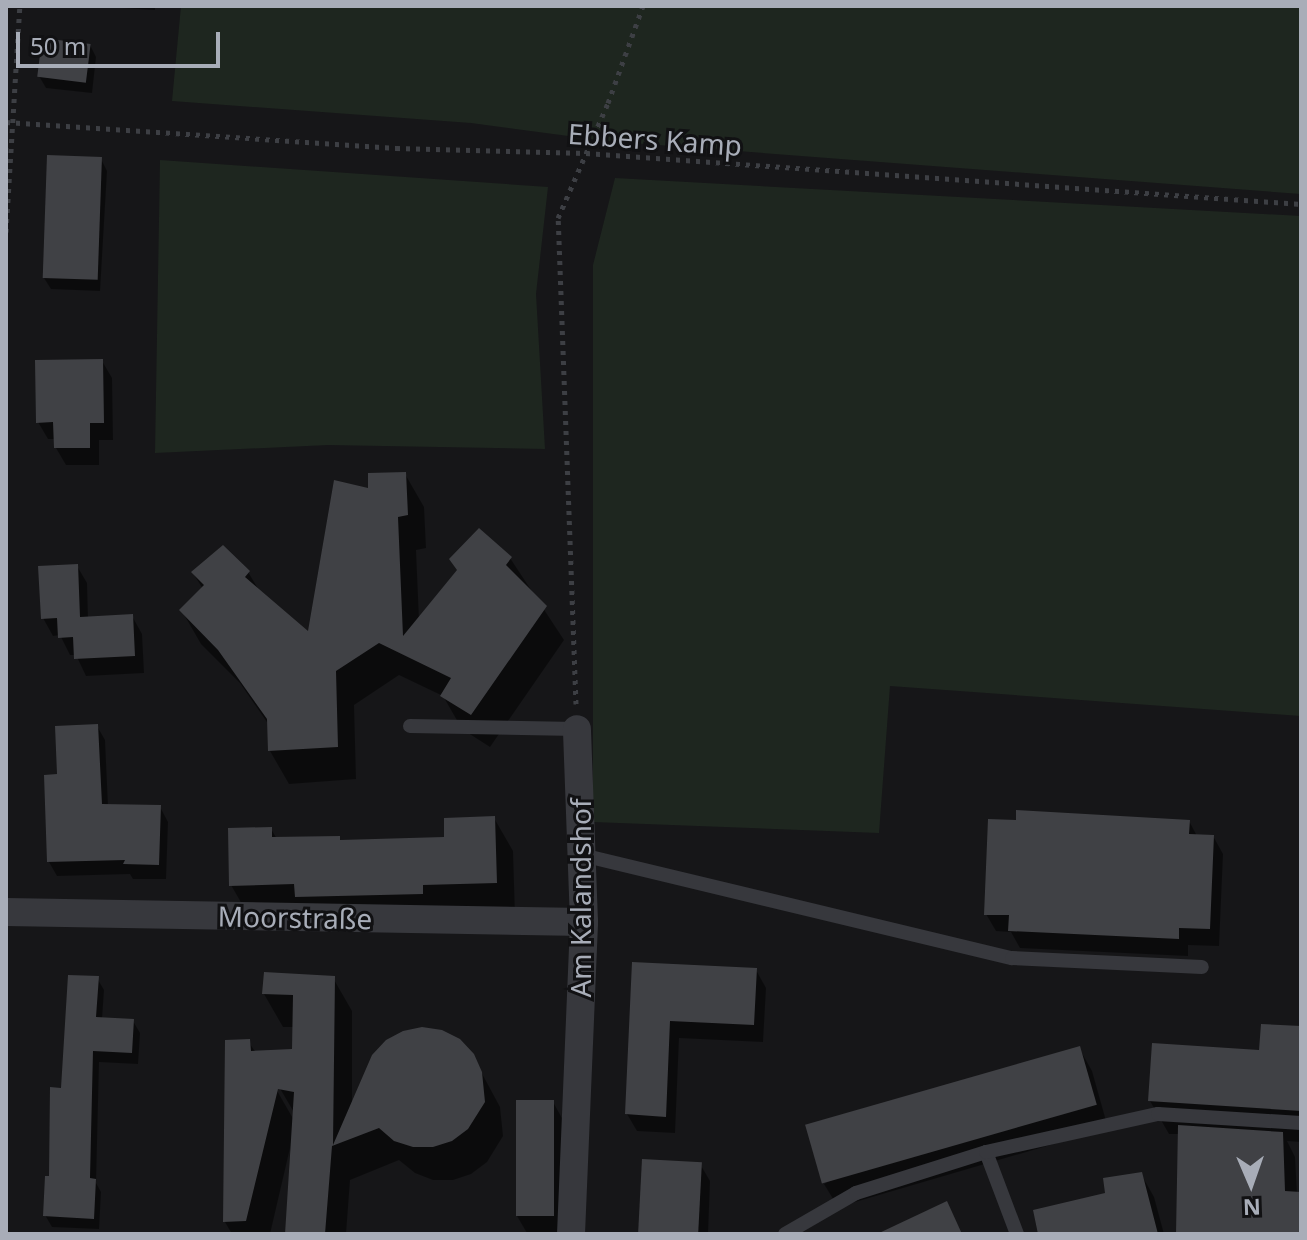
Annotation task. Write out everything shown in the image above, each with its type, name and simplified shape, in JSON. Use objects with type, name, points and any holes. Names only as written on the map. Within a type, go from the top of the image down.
[{"type":"street","name":"Am Kalandshof","points":[[571,1234],[584,922],[577,729]]},
{"type":"street","name":"Moorstraße","points":[[6,912],[584,922]]},
{"type":"lane","points":[[410,726],[577,729]]},
{"type":"lane","points":[[582,855],[1012,958],[1202,967]]},
{"type":"lane","points":[[785,1234],[856,1193],[986,1152],[1158,1114],[1301,1123]]},
{"type":"lane","points":[[986,1152],[1017,1234]]},
{"type":"path","points":[[6,232],[9,122],[20,6]]},
{"type":"path","points":[[577,729],[558,218],[643,6]]},
{"type":"path","name":"Ebbers Kamp","points":[[9,122],[396,148],[586,153],[1301,204]]},
{"type":"shaded area","points":[[181,6],[1301,6],[1301,194],[606,141],[471,123],[172,101]]},
{"type":"shaded area","points":[[160,160],[548,187],[536,294],[545,449],[328,445],[155,453]]},
{"type":"shaded area","points":[[615,178],[1301,216],[1301,716],[890,686],[879,833],[593,822],[593,265]]},
{"type":"building","points":[[42,38],[91,44],[86,83],[37,77]]},
{"type":"building","points":[[47,155],[102,157],[98,280],[43,278]]},
{"type":"building","points":[[103,359],[104,423],[90,423],[90,448],[54,448],[53,422],[36,423],[35,360]]},
{"type":"building","points":[[406,472],[408,515],[398,517],[403,636],[457,570],[449,559],[479,528],[512,557],[506,565],[547,606],[471,715],[440,696],[451,678],[379,643],[336,671],[338,747],[268,751],[267,719],[218,650],[179,610],[204,585],[191,572],[223,545],[250,571],[245,577],[308,631],[334,480],[368,488],[368,473]]},
{"type":"building","points":[[78,564],[80,617],[133,614],[135,656],[74,659],[73,637],[58,638],[57,618],[41,619],[38,566]]},
{"type":"building","points":[[98,724],[102,804],[161,805],[159,865],[123,864],[125,860],[47,862],[44,775],[57,774],[55,726]]},
{"type":"building","points":[[1016,810],[1190,820],[1189,834],[1214,835],[1210,929],[1179,928],[1179,939],[1008,931],[1009,915],[984,915],[988,819],[1016,820]]},
{"type":"building","points":[[495,816],[497,883],[423,885],[423,894],[295,897],[294,884],[229,886],[228,828],[272,827],[272,837],[340,836],[340,840],[444,837],[444,818]]},
{"type":"building","points":[[632,962],[757,968],[754,1025],[670,1021],[666,1117],[625,1114]]},
{"type":"building","points":[[264,972],[335,976],[333,1145],[372,1055],[386,1040],[403,1031],[422,1027],[442,1030],[460,1039],[474,1054],[482,1072],[485,1102],[468,1129],[452,1141],[433,1147],[413,1147],[394,1141],[379,1128],[332,1146],[325,1234],[285,1234],[294,1092],[278,1089],[246,1221],[223,1222],[225,1040],[250,1039],[251,1051],[292,1049],[293,995],[262,994]]},
{"type":"building","points":[[68,975],[99,976],[96,1017],[134,1019],[132,1053],[93,1051],[90,1178],[96,1179],[94,1219],[43,1216],[45,1176],[49,1176],[50,1087],[61,1088]]},
{"type":"building","points":[[1261,1024],[1301,1026],[1301,1111],[1148,1101],[1152,1043],[1259,1050]]},
{"type":"building","points":[[1080,1046],[1097,1105],[822,1183],[805,1125]]},
{"type":"building","points":[[516,1100],[554,1100],[554,1216],[516,1216]]},
{"type":"building","points":[[1178,1125],[1283,1132],[1285,1191],[1301,1192],[1301,1234],[1176,1234]]},
{"type":"building","points":[[642,1159],[702,1162],[698,1234],[638,1234]]},
{"type":"building","points":[[1142,1172],[1158,1234],[1038,1234],[1033,1210],[1105,1193],[1103,1178]]},
{"type":"building","points":[[947,1201],[962,1234],[877,1234]]}]
